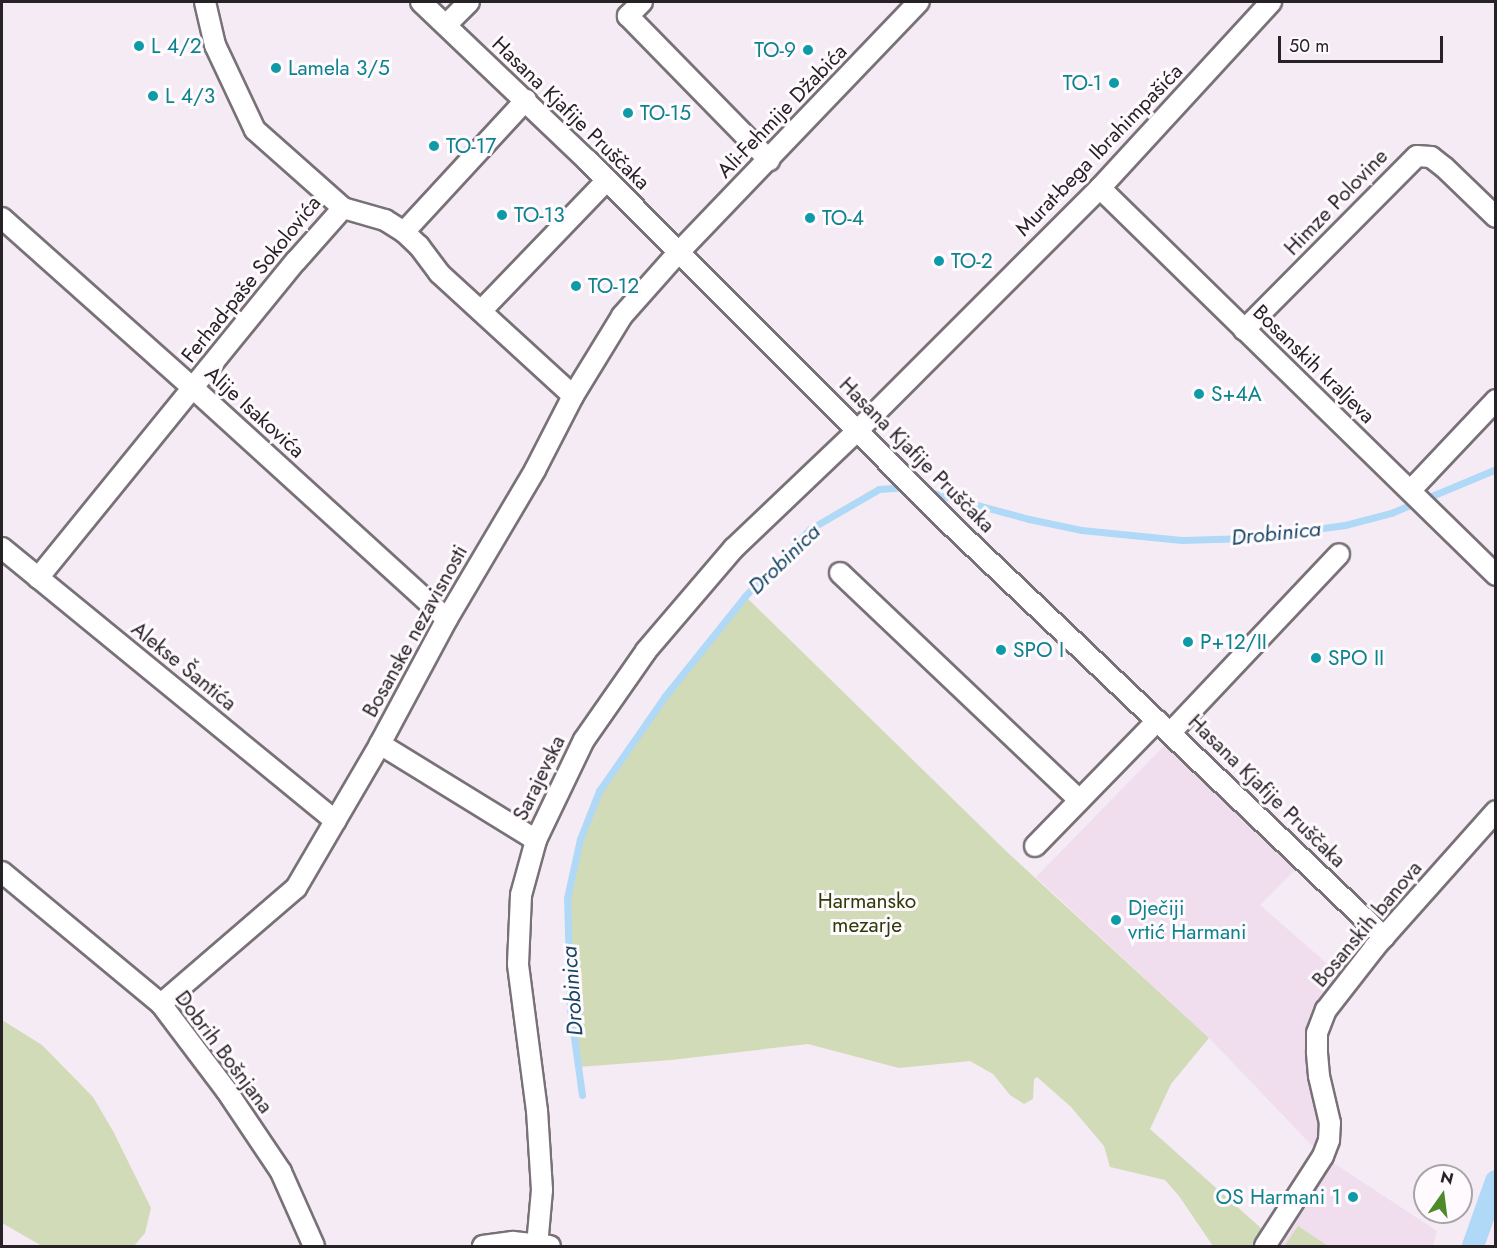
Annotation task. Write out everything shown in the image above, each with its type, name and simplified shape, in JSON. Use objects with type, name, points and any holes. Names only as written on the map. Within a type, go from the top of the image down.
[{"type":"street","name":"Ferhad-paše Sokolovića","points":[[38,579],[296,261],[343,208],[255,130],[215,45],[205,2]]},
{"type":"street","name":"Hasana Kjafije Pruščaka","points":[[421,2],[526,100],[678,253],[775,346],[951,525],[1384,937]]},
{"type":"street","points":[[447,24],[470,2]]},
{"type":"street","points":[[642,2],[628,16],[769,160]]},
{"type":"street","name":"Ali-Fehmije Džabića","points":[[678,253],[769,160],[916,2]]},
{"type":"street","name":"Murat-bega Ibrahimpašića","points":[[857,431],[1100,188],[1271,2]]},
{"type":"street","points":[[404,231],[526,100]]},
{"type":"street","name":"Himze Polovine","points":[[1244,330],[1417,156],[1431,157],[1444,167],[1496,217]]},
{"type":"street","points":[[481,311],[607,180]]},
{"type":"street","name":"Bosanskih kraljeva","points":[[1100,188],[1496,575]]},
{"type":"street","points":[[343,208],[385,220],[404,231],[419,246],[439,273],[573,396]]},
{"type":"street","name":"Alije Isakovića","points":[[2,218],[194,388],[447,619]]},
{"type":"street","name":"Bosanske nezavisnosti","points":[[160,1004],[296,888],[380,744],[447,619],[535,470],[573,396],[622,316],[678,253]]},
{"type":"street","points":[[1413,493],[1496,400]]},
{"type":"street","name":"Sarajevska","points":[[542,1245],[542,1190],[537,1112],[518,963],[521,895],[536,840],[584,740],[646,651],[734,548],[857,431]]},
{"type":"street","name":"Alekse Šantića","points":[[2,548],[336,821]]},
{"type":"street","points":[[1035,846],[1079,800],[1164,727],[1339,554]]},
{"type":"street","points":[[840,573],[1079,800]]},
{"type":"street","points":[[380,744],[536,840]]},
{"type":"street","name":"Bosanskih banova","points":[[1265,1246],[1323,1156],[1329,1140],[1330,1123],[1318,1076],[1317,1051],[1317,1033],[1326,1010],[1384,937],[1496,811]]},
{"type":"street","name":"Dobrih Bošnjana","points":[[2,872],[160,1004],[226,1090],[281,1172],[314,1246]]},
{"type":"street","points":[[483,1246],[513,1242],[542,1245]]},
{"type":"shaded area","points":[[1167,743],[1296,869],[1260,905],[1347,981],[1326,1010],[1323,1156],[1413,1215],[1413,1224],[1426,1224],[1437,1231],[1433,1246],[1265,1246],[1322,1156],[1209,1038],[1036,877]]},
{"type":"green space","name":"Harmansko mezarje","points":[[745,596],[1006,851],[1209,1038],[1171,1084],[1150,1129],[1271,1237],[1265,1246],[1213,1246],[1179,1196],[1165,1180],[1110,1167],[1104,1146],[1071,1107],[1037,1077],[1034,1079],[1033,1099],[1024,1104],[1010,1095],[993,1074],[970,1061],[899,1068],[808,1044],[671,1060],[578,1067],[570,1009],[567,898],[580,839],[599,791],[665,696]]},
{"type":"green space","points":[[2,1020],[42,1045],[93,1097],[113,1131],[151,1208],[145,1233],[134,1246],[42,1246],[2,1223]]},
{"type":"green space","points":[[1298,1226],[1328,1246],[1284,1246]]},
{"type":"waterway","name":"Drobinica","points":[[925,491],[1029,519],[1081,530],[1182,540],[1249,538],[1345,525],[1391,513],[1496,469]]},
{"type":"waterway","name":"Drobinica","points":[[582,1095],[570,1009],[567,898],[580,839],[599,791],[665,696],[745,596],[810,529],[879,489],[909,487]]},
{"type":"waterway","points":[[1473,1246],[1496,1181]]},
{"type":"place","name":"L 4/2","points":[[139,46]]},
{"type":"place","name":"TO-9","points":[[808,50]]},
{"type":"place","name":"Lamela 3/5","points":[[276,68]]},
{"type":"place","name":"TO-1","points":[[1114,83]]},
{"type":"place","name":"L 4/3","points":[[153,96]]},
{"type":"place","name":"TO-15","points":[[628,113]]},
{"type":"place","name":"TO-17","points":[[434,146]]},
{"type":"place","name":"TO-13","points":[[502,215]]},
{"type":"place","name":"TO-4","points":[[810,218]]},
{"type":"place","name":"TO-2","points":[[939,261]]},
{"type":"place","name":"TO-12","points":[[576,286]]},
{"type":"place","name":"S+4A","points":[[1199,394]]},
{"type":"place","name":"P+12/II","points":[[1188,642]]},
{"type":"place","name":"SPO I","points":[[1001,650]]},
{"type":"place","name":"SPO II","points":[[1316,658]]},
{"type":"place","name":"Dječiji vrtić Harmani","points":[[1116,920]]},
{"type":"place","name":"OS Harmani 1","points":[[1353,1197]]}]
